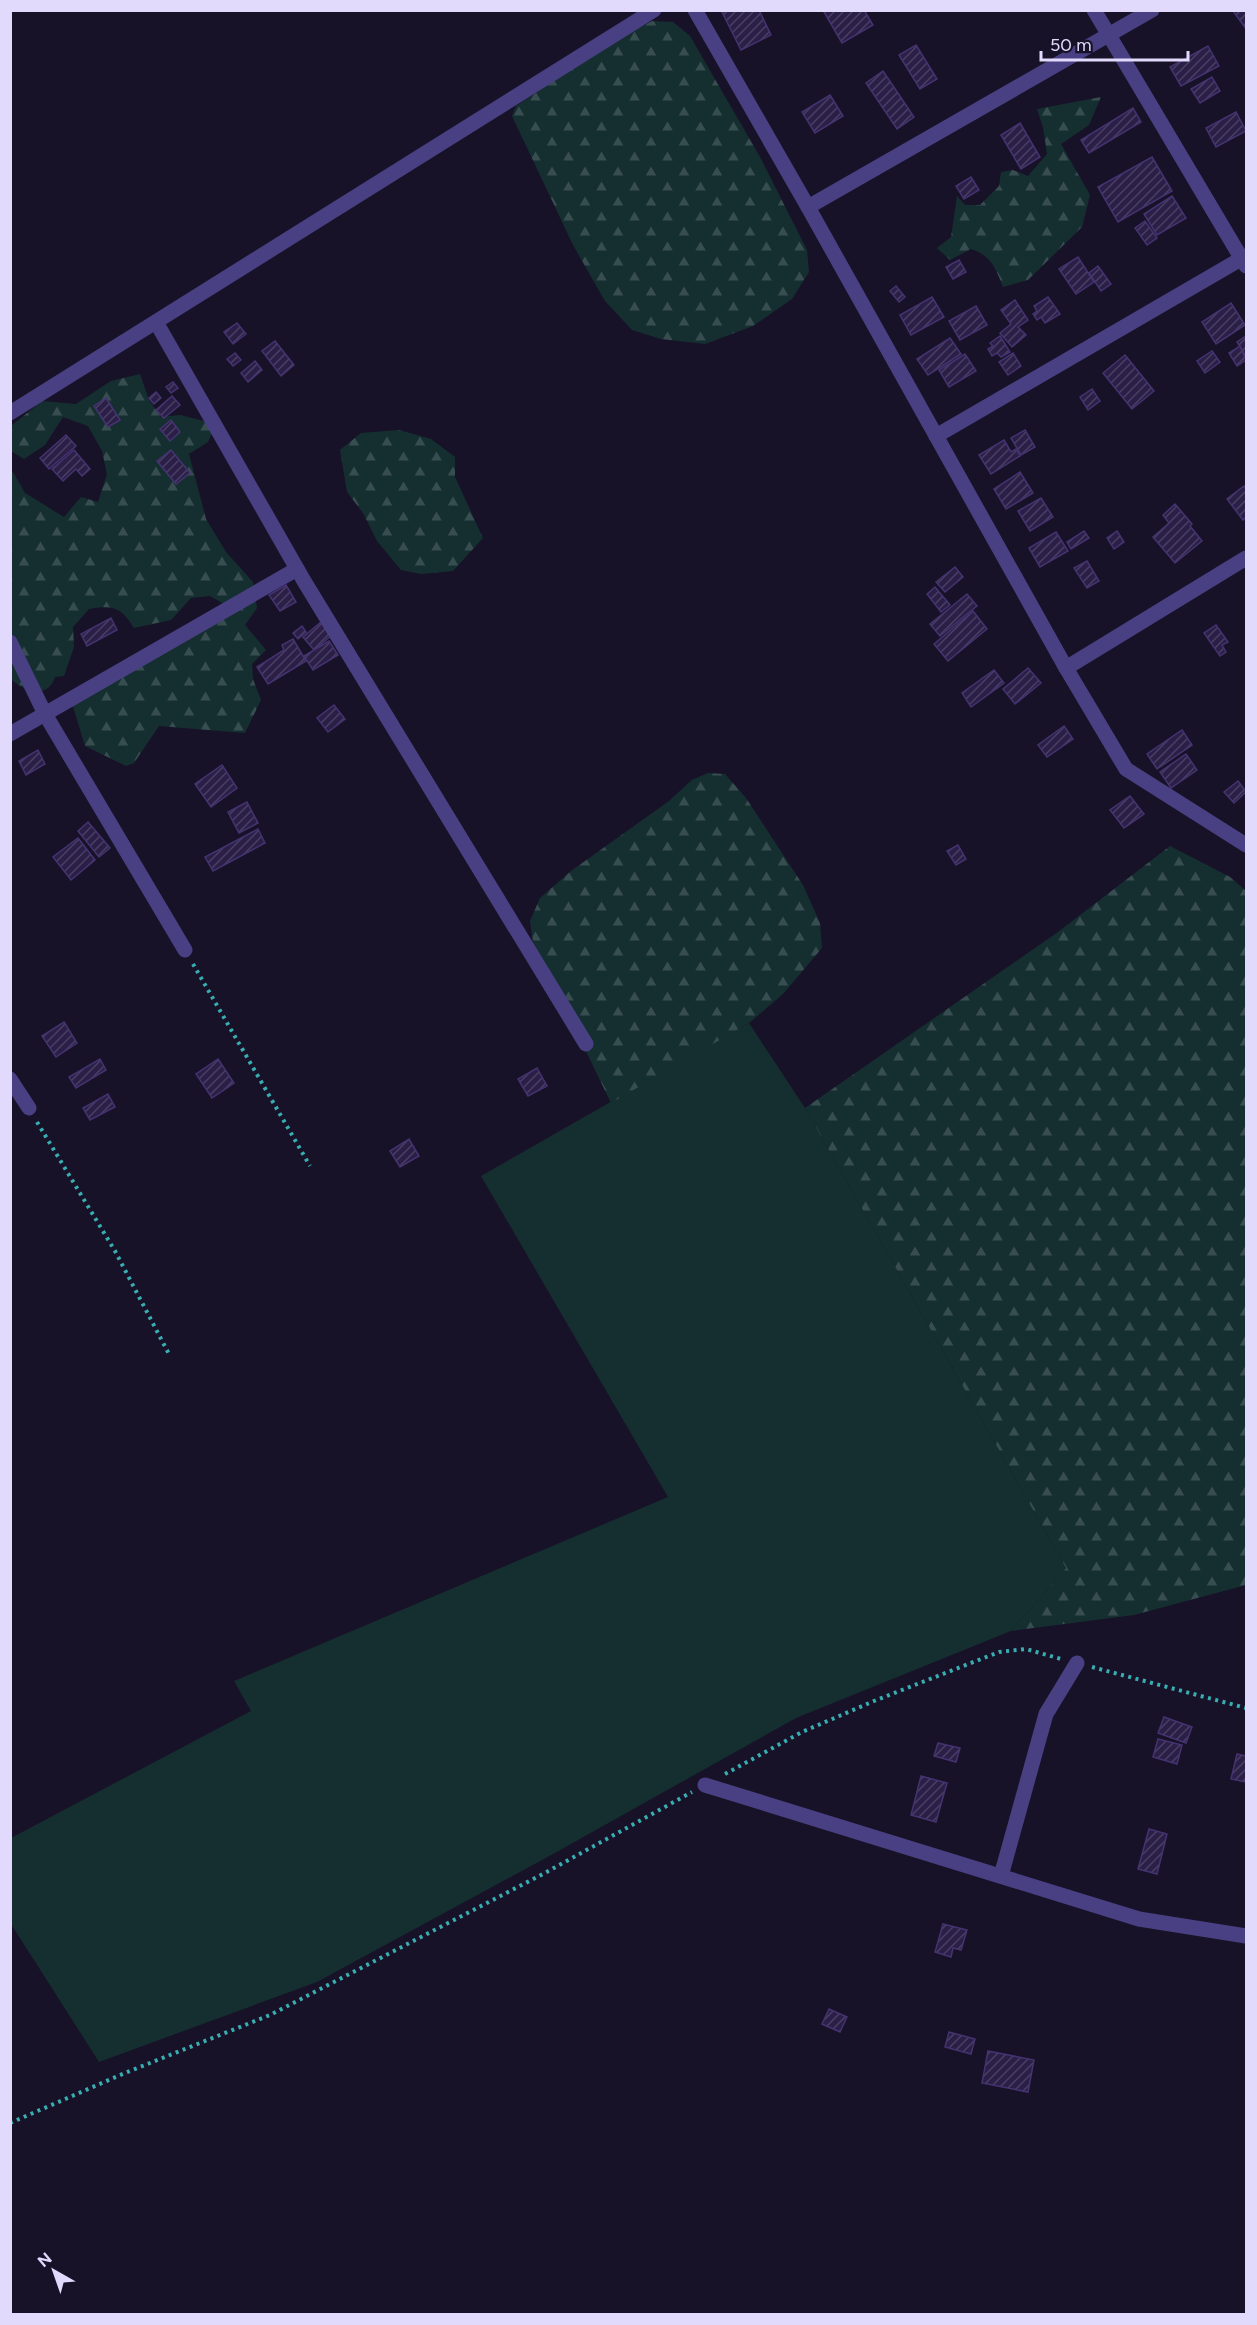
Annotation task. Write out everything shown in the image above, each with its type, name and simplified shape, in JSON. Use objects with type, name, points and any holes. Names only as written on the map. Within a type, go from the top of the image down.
[{"type":"street","points":[[10,413],[654,10]]},
{"type":"street","points":[[695,10],[1066,668],[1126,769],[1246,845]]},
{"type":"street","points":[[936,436],[1245,260],[1094,10]]},
{"type":"street","points":[[808,207],[1152,10]]},
{"type":"street","points":[[156,322],[297,569],[586,1044]]},
{"type":"street","points":[[1066,668],[1246,558]]},
{"type":"street","points":[[10,734],[297,569]]},
{"type":"street","points":[[10,642],[45,714],[185,950]]},
{"type":"street","points":[[10,1079],[29,1108]]},
{"type":"street","points":[[1001,1876],[1046,1714],[1077,1663]]},
{"type":"street","points":[[705,1785],[1139,1918],[1246,1936]]},
{"type":"path","points":[[185,950],[310,1166]]},
{"type":"path","points":[[29,1108],[115,1251],[170,1356]]},
{"type":"path","points":[[10,2123],[124,2073],[270,2015],[543,1874],[802,1732],[999,1652],[1026,1649],[1246,1708]]},
{"type":"green space","points":[[652,21],[673,22],[690,36],[760,157],[807,250],[809,272],[792,299],[753,326],[705,344],[661,339],[632,330],[605,301],[573,245],[512,116],[516,106],[615,40]]},
{"type":"green space","points":[[1101,97],[1089,125],[1061,144],[1090,195],[1082,227],[1028,280],[1003,287],[988,259],[978,252],[971,249],[950,260],[937,248],[951,237],[957,196],[965,205],[980,205],[999,186],[1001,172],[1013,170],[1028,176],[1047,154],[1043,127],[1037,109]]},
{"type":"green space","points":[[140,374],[149,400],[161,417],[180,415],[216,424],[208,442],[189,454],[206,519],[226,552],[253,582],[257,608],[245,625],[266,650],[252,664],[253,679],[261,700],[245,733],[159,726],[134,763],[126,766],[85,746],[71,700],[224,604],[210,596],[191,598],[171,620],[134,628],[116,609],[104,607],[89,609],[73,627],[74,647],[64,676],[55,677],[47,689],[41,691],[21,687],[15,683],[10,678],[10,473],[13,472],[25,493],[64,517],[81,497],[98,502],[107,474],[102,451],[88,426],[63,417],[45,445],[24,459],[11,451],[11,426],[42,401],[76,404],[111,381]]},
{"type":"green space","points":[[399,430],[431,439],[455,457],[455,477],[483,538],[453,571],[421,574],[401,570],[377,541],[363,513],[347,492],[340,450],[361,433]]},
{"type":"green space","points":[[708,773],[725,774],[746,798],[803,885],[820,923],[822,948],[783,994],[749,1023],[611,1103],[533,942],[530,921],[540,898],[571,871],[669,801],[692,780]]},
{"type":"green space","points":[[1170,846],[1230,877],[1246,891],[1246,1585],[1134,1615],[1011,1631],[1066,1568],[805,1108],[1058,932]]},
{"type":"green space","points":[[749,1023],[805,1108],[1066,1568],[1011,1631],[796,1718],[553,1854],[317,1982],[99,2062],[11,1924],[11,1838],[251,1711],[234,1681],[668,1497],[481,1176]]},
{"type":"building","points":[[721,10],[759,10],[771,35],[741,50]]},
{"type":"building","points":[[827,10],[864,10],[873,25],[842,43],[824,12]]},
{"type":"building","points":[[1246,10],[1246,29],[1233,11]]},
{"type":"building","points":[[916,45],[937,79],[920,89],[899,55]]},
{"type":"building","points":[[1208,46],[1219,66],[1181,86],[1170,67]]},
{"type":"building","points":[[883,71],[914,117],[897,129],[866,83]]},
{"type":"building","points":[[1212,77],[1220,91],[1200,103],[1191,89]]},
{"type":"building","points":[[830,95],[843,116],[815,133],[802,112]]},
{"type":"building","points":[[1133,108],[1141,122],[1089,153],[1081,140]]},
{"type":"building","points":[[1236,112],[1246,131],[1216,147],[1206,128]]},
{"type":"building","points":[[1020,123],[1040,157],[1021,169],[1001,135]]},
{"type":"building","points":[[1152,157],[1172,191],[1118,222],[1098,187]]},
{"type":"building","points":[[971,177],[979,190],[964,199],[956,186]]},
{"type":"building","points":[[1172,196],[1186,218],[1157,235],[1144,214]]},
{"type":"building","points":[[1145,221],[1157,238],[1147,245],[1135,228]]},
{"type":"building","points":[[1078,257],[1094,282],[1076,294],[1059,269]]},
{"type":"building","points":[[959,260],[966,272],[953,279],[946,267]]},
{"type":"building","points":[[1098,266],[1111,284],[1101,291],[1089,273]]},
{"type":"building","points":[[896,286],[905,297],[899,302],[890,291]]},
{"type":"building","points":[[932,297],[944,317],[911,335],[900,315]]},
{"type":"building","points":[[1048,297],[1060,314],[1045,323],[1041,317],[1037,320],[1033,314],[1037,311],[1034,306]]},
{"type":"building","points":[[1015,300],[1028,320],[1018,327],[1026,335],[1012,347],[1000,333],[1011,324],[1001,310]]},
{"type":"building","points":[[1231,303],[1245,325],[1216,344],[1202,322]]},
{"type":"building","points":[[976,306],[987,325],[960,340],[949,321]]},
{"type":"building","points":[[237,323],[246,334],[233,344],[224,332]]},
{"type":"building","points":[[1000,336],[1010,352],[1001,357],[997,353],[992,356],[988,349],[993,346],[990,343]]},
{"type":"building","points":[[1246,336],[1246,357],[1237,342]]},
{"type":"building","points":[[950,338],[961,354],[928,375],[917,359]]},
{"type":"building","points":[[275,341],[294,365],[281,376],[262,351]]},
{"type":"building","points":[[1240,346],[1246,360],[1237,366],[1229,353]]},
{"type":"building","points":[[1212,351],[1220,362],[1205,373],[1197,361]]},
{"type":"building","points":[[235,353],[241,360],[233,366],[227,359]]},
{"type":"building","points":[[1013,353],[1021,366],[1008,375],[999,362]]},
{"type":"building","points":[[965,354],[976,371],[949,387],[939,370]]},
{"type":"building","points":[[1125,355],[1154,391],[1132,409],[1103,373]]},
{"type":"building","points":[[255,361],[262,370],[248,382],[241,373]]},
{"type":"building","points":[[173,382],[178,388],[171,393],[166,387]]},
{"type":"building","points":[[1092,389],[1100,401],[1088,410],[1080,397]]},
{"type":"building","points":[[156,392],[161,398],[154,404],[149,398]]},
{"type":"building","points":[[172,396],[180,405],[164,418],[156,410]]},
{"type":"building","points":[[106,398],[120,420],[108,427],[94,406]]},
{"type":"building","points":[[171,420],[180,432],[170,441],[160,429]]},
{"type":"building","points":[[1025,430],[1035,447],[1021,455],[1011,438]]},
{"type":"building","points":[[66,435],[76,446],[49,469],[40,458]]},
{"type":"building","points":[[1004,440],[1011,452],[1016,449],[1020,456],[991,474],[979,455]]},
{"type":"building","points":[[74,450],[90,469],[82,476],[76,469],[63,481],[52,469]]},
{"type":"building","points":[[171,450],[190,473],[176,484],[157,461]]},
{"type":"building","points":[[1020,472],[1033,493],[1006,509],[994,489]]},
{"type":"building","points":[[1244,486],[1246,489],[1246,517],[1243,520],[1227,499]]},
{"type":"building","points":[[1041,498],[1053,517],[1030,531],[1018,511]]},
{"type":"building","points":[[1175,504],[1192,524],[1190,526],[1202,541],[1175,563],[1153,537],[1169,523],[1163,515]]},
{"type":"building","points":[[1084,531],[1089,538],[1071,549],[1067,542]]},
{"type":"building","points":[[1117,531],[1124,542],[1114,549],[1107,538]]},
{"type":"building","points":[[1056,532],[1068,551],[1040,567],[1029,548]]},
{"type":"building","points":[[1087,561],[1099,581],[1087,588],[1074,568]]},
{"type":"building","points":[[955,567],[963,577],[945,592],[936,582]]},
{"type":"building","points":[[286,585],[296,602],[280,611],[269,595]]},
{"type":"building","points":[[935,587],[950,605],[941,612],[927,594]]},
{"type":"building","points":[[967,594],[977,606],[940,636],[930,624]]},
{"type":"building","points":[[973,611],[987,629],[948,661],[934,644]]},
{"type":"building","points":[[111,618],[117,630],[87,646],[81,634]]},
{"type":"building","points":[[321,622],[332,635],[314,650],[303,637]]},
{"type":"building","points":[[1216,625],[1228,642],[1222,645],[1226,652],[1220,656],[1204,633]]},
{"type":"building","points":[[302,626],[306,632],[298,639],[293,633]]},
{"type":"building","points":[[293,639],[306,661],[268,684],[257,667],[284,650],[282,645]]},
{"type":"building","points":[[329,641],[338,655],[313,670],[304,656]]},
{"type":"building","points":[[1028,668],[1041,683],[1015,704],[1003,689]]},
{"type":"building","points":[[994,670],[1004,683],[971,707],[962,693]]},
{"type":"building","points":[[334,705],[345,719],[328,732],[317,718]]},
{"type":"building","points":[[1064,726],[1073,739],[1047,757],[1038,745]]},
{"type":"building","points":[[1182,730],[1192,745],[1157,769],[1147,754]]},
{"type":"building","points":[[38,750],[45,764],[26,775],[19,761]]},
{"type":"building","points":[[1186,754],[1197,770],[1171,788],[1160,772]]},
{"type":"building","points":[[222,765],[237,788],[211,807],[195,784]]},
{"type":"building","points":[[1238,781],[1246,792],[1234,803],[1224,792]]},
{"type":"building","points":[[1130,796],[1144,814],[1124,828],[1110,810]]},
{"type":"building","points":[[247,802],[258,823],[239,833],[228,812]]},
{"type":"building","points":[[88,822],[110,848],[99,857],[78,831]]},
{"type":"building","points":[[258,829],[265,843],[213,871],[205,857]]},
{"type":"building","points":[[78,838],[95,860],[71,880],[53,857]]},
{"type":"building","points":[[958,845],[966,859],[956,865],[947,851]]},
{"type":"building","points":[[64,1022],[77,1043],[56,1057],[42,1036]]},
{"type":"building","points":[[100,1059],[106,1070],[76,1088],[69,1077]]},
{"type":"building","points":[[218,1059],[234,1083],[212,1098],[196,1074]]},
{"type":"building","points":[[537,1068],[547,1086],[528,1096],[518,1079]]},
{"type":"building","points":[[108,1094],[115,1107],[90,1120],[83,1108]]},
{"type":"building","points":[[409,1139],[419,1156],[400,1167],[390,1151]]},
{"type":"building","points":[[1164,1717],[1192,1727],[1186,1743],[1158,1733]]},
{"type":"building","points":[[1158,1739],[1182,1745],[1177,1764],[1153,1757]]},
{"type":"building","points":[[938,1743],[960,1748],[956,1762],[934,1756]]},
{"type":"building","points":[[1237,1754],[1246,1756],[1246,1782],[1231,1779]]},
{"type":"building","points":[[921,1776],[947,1783],[936,1822],[911,1815]]},
{"type":"building","points":[[1149,1829],[1167,1834],[1157,1874],[1138,1869]]},
{"type":"building","points":[[943,1924],[967,1930],[961,1950],[953,1948],[951,1957],[935,1952]]},
{"type":"building","points":[[829,2009],[847,2017],[840,2032],[822,2024]]},
{"type":"building","points":[[949,2032],[975,2039],[971,2054],[945,2047]]},
{"type":"building","points":[[988,2051],[1034,2060],[1028,2092],[982,2083]]}]
